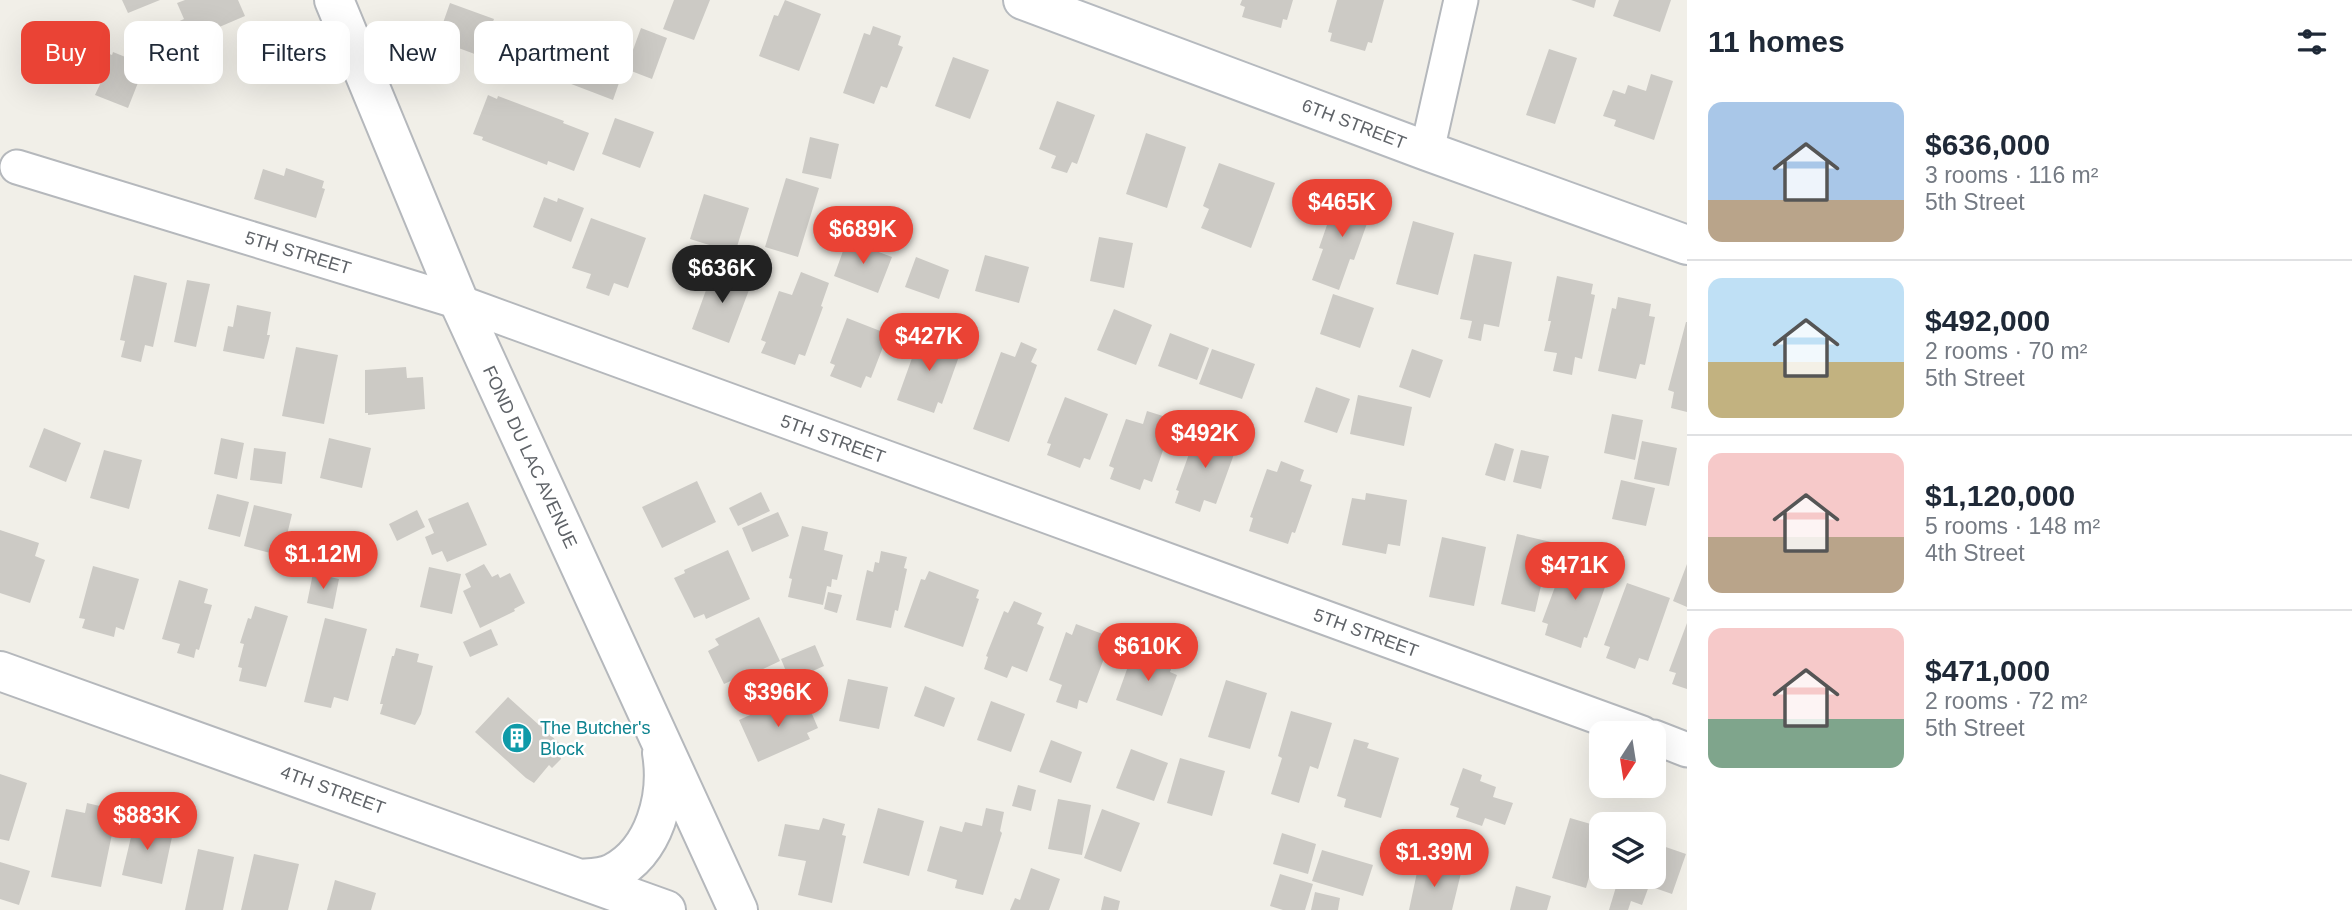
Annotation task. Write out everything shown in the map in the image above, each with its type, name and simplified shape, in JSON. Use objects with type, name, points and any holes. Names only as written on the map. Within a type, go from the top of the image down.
[{"type":"street","name":"FOND DU LAC AVENUE","points":[[334,0],[459,302],[738,910]]},
{"type":"street","name":"6TH STREET","points":[[1023,0],[1687,245]]},
{"type":"street","points":[[1427,151],[1461,0]]},
{"type":"street","name":"5TH STREET","points":[[17,167],[459,302],[1609,721]]},
{"type":"street","name":"4TH STREET","points":[[0,671],[666,910]]},
{"type":"street","points":[[580,879],[611,874],[626,864],[650,834],[663,796],[666,776],[661,741]]},
{"type":"street","points":[[1666,742],[1687,750]]},
{"type":"building","points":[[122,0],[160,0],[128,13]]},
{"type":"building","points":[[185,0],[238,0],[245,16],[223,25],[223,21],[180,21],[184,19],[177,3]]},
{"type":"building","points":[[674,0],[710,0],[694,40],[663,29]]},
{"type":"building","points":[[785,0],[821,14],[799,71],[759,56],[774,15],[778,16]]},
{"type":"building","points":[[1242,0],[1293,0],[1287,20],[1283,19],[1281,28],[1242,17],[1245,7],[1240,5]]},
{"type":"building","points":[[1337,0],[1384,0],[1372,43],[1368,42],[1365,51],[1330,41],[1332,33],[1328,32]]},
{"type":"building","points":[[1571,0],[1596,0],[1594,8]]},
{"type":"building","points":[[1619,0],[1671,0],[1660,32],[1613,16]]},
{"type":"building","points":[[450,3],[494,19],[474,21],[474,54],[460,49],[460,21],[444,21]]},
{"type":"building","points":[[873,26],[901,36],[898,45],[903,47],[887,88],[881,86],[874,104],[843,93],[864,33],[870,35]]},
{"type":"building","points":[[641,28],[667,38],[652,79],[633,72],[633,50]]},
{"type":"building","points":[[1549,49],[1577,58],[1555,124],[1526,115]]},
{"type":"building","points":[[113,52],[124,56],[124,84],[137,84],[128,108],[95,95],[100,84],[110,84],[110,54]]},
{"type":"building","points":[[953,57],[989,70],[970,119],[935,106]]},
{"type":"building","points":[[1651,74],[1673,81],[1654,140],[1614,126],[1616,120],[1603,116],[1613,90],[1625,94],[1628,85],[1646,91]]},
{"type":"building","points":[[571,84],[619,84],[613,100]]},
{"type":"building","points":[[488,95],[497,99],[498,96],[589,133],[574,171],[548,161],[547,165],[473,134]]},
{"type":"building","points":[[1057,101],[1095,115],[1077,164],[1072,162],[1067,173],[1051,168],[1056,156],[1039,149]]},
{"type":"building","points":[[615,118],[654,132],[640,168],[602,154]]},
{"type":"building","points":[[1146,133],[1186,147],[1167,208],[1126,194]]},
{"type":"building","points":[[810,137],[839,144],[831,179],[802,173]]},
{"type":"building","points":[[1219,163],[1275,183],[1251,248],[1201,228],[1209,209],[1203,206]]},
{"type":"building","points":[[286,168],[324,181],[322,188],[325,189],[316,218],[254,199],[263,169],[284,176]]},
{"type":"building","points":[[786,178],[819,188],[798,257],[765,247]]},
{"type":"building","points":[[1343,190],[1370,199],[1365,213],[1370,215],[1354,260],[1350,259],[1339,290],[1312,280],[1323,249],[1319,248],[1335,202],[1339,204]]},
{"type":"building","points":[[704,194],[749,208],[735,253],[690,239]]},
{"type":"building","points":[[544,197],[557,202],[558,198],[584,208],[571,242],[533,227]]},
{"type":"building","points":[[591,218],[646,238],[628,288],[614,283],[609,296],[586,288],[591,274],[572,268]]},
{"type":"building","points":[[1413,221],[1454,233],[1438,295],[1396,284]]},
{"type":"building","points":[[1099,237],[1133,243],[1124,288],[1090,281]]},
{"type":"building","points":[[847,240],[892,257],[878,293],[834,276]]},
{"type":"building","points":[[1474,254],[1512,262],[1499,327],[1484,324],[1481,341],[1468,338],[1472,321],[1460,319]]},
{"type":"building","points":[[985,255],[1029,267],[1019,303],[975,291]]},
{"type":"building","points":[[916,257],[949,270],[939,299],[905,287]]},
{"type":"building","points":[[714,268],[752,282],[729,343],[692,329]]},
{"type":"building","points":[[801,272],[829,283],[805,356],[799,354],[795,365],[761,353],[766,342],[761,340],[779,291],[792,295]]},
{"type":"building","points":[[134,275],[167,283],[153,347],[145,345],[141,362],[121,357],[125,341],[120,340]]},
{"type":"building","points":[[1557,276],[1593,284],[1591,294],[1595,295],[1582,359],[1575,357],[1572,375],[1553,371],[1557,353],[1544,351]]},
{"type":"building","points":[[187,280],[210,284],[196,347],[174,342]]},
{"type":"building","points":[[1333,294],[1374,308],[1360,348],[1320,334]]},
{"type":"building","points":[[1618,297],[1651,304],[1649,316],[1655,317],[1645,365],[1640,364],[1636,379],[1598,371],[1612,308],[1616,309]]},
{"type":"building","points":[[237,305],[271,312],[267,335],[270,335],[264,359],[223,351],[228,326],[233,327]]},
{"type":"building","points":[[1114,309],[1152,325],[1136,365],[1097,350]]},
{"type":"building","points":[[847,318],[888,334],[871,378],[866,376],[861,388],[830,376],[835,365],[830,363]]},
{"type":"building","points":[[1686,322],[1687,412],[1671,408],[1674,392],[1668,390]]},
{"type":"building","points":[[921,333],[962,348],[942,404],[938,402],[934,413],[897,400]]},
{"type":"building","points":[[1170,333],[1209,348],[1197,380],[1158,366]]},
{"type":"building","points":[[1021,342],[1037,349],[1031,362],[1037,365],[1009,442],[973,429],[1001,352],[1015,357]]},
{"type":"building","points":[[296,347],[338,355],[324,424],[282,416]]},
{"type":"building","points":[[1212,349],[1255,364],[1242,399],[1199,384]]},
{"type":"building","points":[[1412,349],[1443,360],[1430,398],[1399,387]]},
{"type":"building","points":[[406,367],[407,378],[423,377],[425,409],[368,415],[365,413],[365,370]]},
{"type":"building","points":[[1316,387],[1350,399],[1337,433],[1304,422]]},
{"type":"building","points":[[1358,395],[1412,407],[1404,446],[1350,434]]},
{"type":"building","points":[[1065,397],[1108,414],[1090,460],[1084,458],[1080,468],[1047,455],[1051,444],[1047,443]]},
{"type":"building","points":[[1147,411],[1166,417],[1161,431],[1169,433],[1152,482],[1144,479],[1140,490],[1110,479],[1114,468],[1109,466],[1126,419],[1143,424]]},
{"type":"building","points":[[1612,414],[1643,420],[1635,460],[1604,453]]},
{"type":"building","points":[[44,428],[81,443],[66,482],[29,467]]},
{"type":"building","points":[[1198,429],[1238,443],[1216,504],[1204,500],[1200,512],[1175,503],[1179,491],[1176,490]]},
{"type":"building","points":[[221,438],[244,443],[237,479],[214,474]]},
{"type":"building","points":[[329,438],[371,448],[362,488],[320,478]]},
{"type":"building","points":[[1642,441],[1677,448],[1669,486],[1634,479]]},
{"type":"building","points":[[1495,443],[1514,449],[1505,481],[1485,475]]},
{"type":"building","points":[[254,448],[286,452],[282,484],[250,480]]},
{"type":"building","points":[[104,450],[142,460],[129,509],[90,498]]},
{"type":"building","points":[[1521,450],[1549,456],[1541,489],[1513,482]]},
{"type":"building","points":[[1281,461],[1304,470],[1300,481],[1312,485],[1295,533],[1292,532],[1288,544],[1249,531],[1253,518],[1250,517],[1267,469],[1277,472]]},
{"type":"building","points":[[1621,480],[1655,488],[1646,526],[1612,519]]},
{"type":"building","points":[[697,481],[716,522],[662,548],[642,507]]},
{"type":"building","points":[[761,492],[770,511],[738,526],[729,508]]},
{"type":"building","points":[[1366,493],[1407,500],[1400,546],[1388,544],[1386,554],[1342,545],[1352,498],[1365,500]]},
{"type":"building","points":[[217,494],[249,502],[240,537],[208,529]]},
{"type":"building","points":[[468,502],[487,545],[447,562],[442,551],[432,555],[425,537],[434,533],[428,519]]},
{"type":"building","points":[[254,505],[292,514],[282,556],[244,546]]},
{"type":"building","points":[[417,510],[425,527],[397,541],[389,524]]},
{"type":"building","points":[[778,512],[789,536],[752,552],[742,528]]},
{"type":"building","points":[[802,526],[828,532],[824,550],[843,555],[837,580],[832,579],[831,587],[827,586],[823,605],[788,597],[792,579],[789,578]]},
{"type":"building","points":[[0,530],[39,543],[35,556],[45,560],[30,603],[0,593]]},
{"type":"building","points":[[1517,534],[1551,542],[1535,612],[1501,604]]},
{"type":"building","points":[[1442,537],[1486,547],[1474,606],[1429,597]]},
{"type":"building","points":[[728,550],[750,599],[706,619],[704,614],[694,618],[674,578],[685,573],[684,570]]},
{"type":"building","points":[[881,551],[907,557],[898,611],[895,610],[891,628],[856,620],[867,570],[873,572],[875,562],[879,563]]},
{"type":"building","points":[[1566,557],[1610,573],[1581,648],[1545,635],[1548,624],[1542,622]]},
{"type":"building","points":[[484,564],[492,577],[498,574],[500,578],[510,573],[525,603],[514,609],[515,611],[480,628],[463,591],[471,587],[465,574]]},
{"type":"building","points":[[1687,564],[1687,607],[1673,601]]},
{"type":"building","points":[[93,566],[139,579],[124,630],[116,627],[114,637],[82,628],[85,619],[79,618]]},
{"type":"building","points":[[429,567],[461,574],[452,614],[420,607]]},
{"type":"building","points":[[929,571],[979,590],[976,598],[979,599],[963,647],[904,627],[921,579],[925,580]]},
{"type":"building","points":[[313,573],[339,579],[333,609],[307,603]]},
{"type":"building","points":[[179,580],[208,589],[204,603],[212,605],[199,650],[196,649],[194,658],[177,653],[180,644],[162,639]]},
{"type":"building","points":[[1627,583],[1670,598],[1648,661],[1639,658],[1635,669],[1606,658],[1610,647],[1604,645]]},
{"type":"building","points":[[828,592],[842,595],[837,613],[824,609]]},
{"type":"building","points":[[1014,601],[1042,613],[1037,624],[1044,627],[1027,672],[1012,666],[1007,678],[984,669],[988,657],[986,656],[1004,611],[1008,613]]},
{"type":"building","points":[[255,606],[288,616],[266,687],[239,681],[242,668],[238,667],[244,644],[240,643]]},
{"type":"building","points":[[759,617],[780,661],[736,682],[735,679],[724,684],[708,651],[719,645],[715,639]]},
{"type":"building","points":[[325,618],[367,629],[348,701],[334,697],[331,708],[304,702]]},
{"type":"building","points":[[1687,623],[1687,689],[1672,684],[1676,673],[1669,671]]},
{"type":"building","points":[[1076,624],[1108,636],[1103,646],[1108,648],[1087,703],[1079,700],[1077,709],[1056,702],[1062,685],[1049,680],[1066,632],[1072,635]]},
{"type":"building","points":[[491,629],[498,645],[470,657],[463,642]]},
{"type":"building","points":[[815,645],[824,666],[790,681],[781,659]]},
{"type":"building","points":[[396,648],[419,654],[417,662],[433,666],[421,714],[415,725],[380,714],[383,704],[380,704]]},
{"type":"building","points":[[1140,649],[1174,661],[1170,672],[1177,675],[1162,716],[1116,700],[1131,658],[1136,659]]},
{"type":"building","points":[[848,679],[888,687],[879,729],[839,721]]},
{"type":"building","points":[[1226,680],[1267,693],[1250,749],[1208,737]]},
{"type":"building","points":[[925,686],[955,698],[944,727],[914,716]]},
{"type":"building","name":"The Butcher's Block","points":[[508,697],[559,743],[561,759],[552,768],[549,765],[534,783],[475,732]]},
{"type":"building","points":[[790,697],[797,712],[809,707],[818,728],[807,733],[810,739],[758,762],[739,720]]},
{"type":"building","points":[[991,701],[1025,714],[1011,752],[977,740]]},
{"type":"building","points":[[1291,711],[1332,723],[1318,769],[1310,766],[1299,803],[1271,794],[1282,758],[1278,756]]},
{"type":"building","points":[[1354,739],[1369,743],[1367,748],[1399,758],[1381,818],[1344,807],[1346,799],[1337,796]]},
{"type":"building","points":[[1051,740],[1082,752],[1071,783],[1039,772]]},
{"type":"building","points":[[1131,749],[1168,763],[1154,801],[1116,788]]},
{"type":"building","points":[[1180,758],[1225,771],[1212,816],[1167,803]]},
{"type":"building","points":[[1463,768],[1482,775],[1480,781],[1496,787],[1493,797],[1513,803],[1505,825],[1485,818],[1482,826],[1456,817],[1459,808],[1450,805]]},
{"type":"building","points":[[0,774],[27,783],[9,841],[0,839]]},
{"type":"building","points":[[1018,785],[1036,790],[1031,811],[1012,806]]},
{"type":"building","points":[[1058,799],[1091,805],[1082,855],[1048,849]]},
{"type":"building","points":[[87,803],[117,810],[101,887],[51,877],[66,809],[85,813]]},
{"type":"building","points":[[878,808],[924,821],[909,876],[863,863]]},
{"type":"building","points":[[986,808],[1004,812],[1000,831],[1002,833],[983,895],[955,888],[957,880],[927,871],[940,826],[962,832],[965,822],[982,826]]},
{"type":"building","points":[[1102,809],[1140,823],[1121,872],[1084,858]]},
{"type":"building","points":[[136,816],[158,821],[155,833],[172,837],[162,884],[122,875]]},
{"type":"building","points":[[823,818],[845,824],[842,835],[846,836],[832,903],[798,895],[806,861],[778,856],[785,824],[819,830]]},
{"type":"building","points":[[1570,818],[1589,824],[1589,877],[1586,888],[1552,878]]},
{"type":"building","points":[[1282,833],[1316,844],[1308,874],[1273,864]]},
{"type":"building","points":[[1666,847],[1686,854],[1672,894],[1658,889],[1666,889]]},
{"type":"building","points":[[198,849],[234,857],[223,910],[185,910]]},
{"type":"building","points":[[1322,850],[1373,865],[1363,896],[1312,881]]},
{"type":"building","points":[[254,854],[299,864],[288,910],[241,910]]},
{"type":"building","points":[[0,862],[30,871],[19,905],[0,899]]},
{"type":"building","points":[[1419,863],[1461,873],[1452,910],[1409,910]]},
{"type":"building","points":[[1031,868],[1060,879],[1049,910],[1010,910],[1015,898],[1020,900]]},
{"type":"building","points":[[1280,874],[1313,884],[1305,910],[1283,910],[1270,906]]},
{"type":"building","points":[[335,880],[376,893],[371,910],[327,910]]},
{"type":"building","points":[[1516,886],[1551,896],[1547,910],[1510,910]]},
{"type":"building","points":[[1615,889],[1648,889],[1642,905],[1631,901],[1628,910],[1609,910]]},
{"type":"building","points":[[1315,892],[1340,898],[1338,910],[1311,910]]},
{"type":"building","points":[[1104,896],[1120,901],[1118,910],[1101,910]]},
{"type":"place","name":"The Butcher's Block","points":[[517,738]]}]
